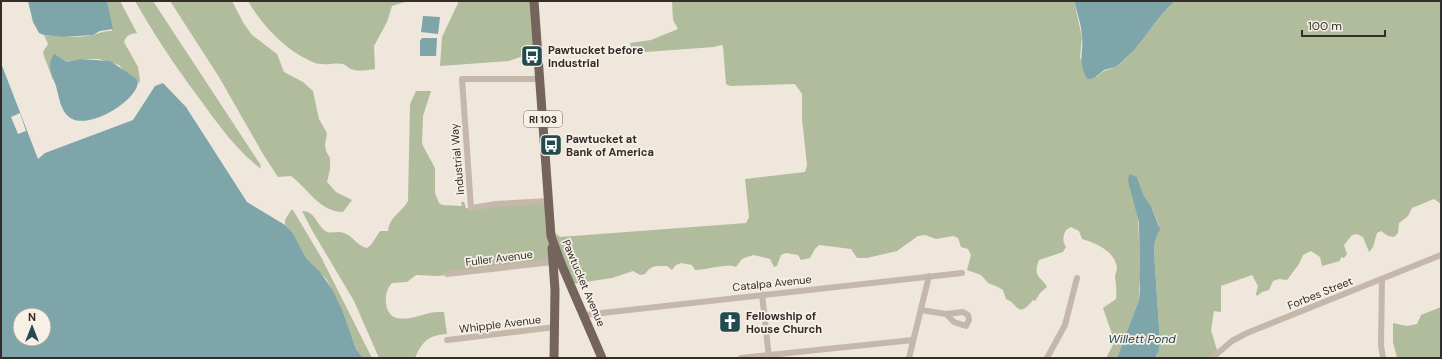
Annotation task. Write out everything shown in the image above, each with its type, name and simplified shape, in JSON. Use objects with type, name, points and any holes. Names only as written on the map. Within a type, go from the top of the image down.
[{"type":"main road","name":"Pawtucket Avenue","points":[[534,1],[551,236],[556,262],[572,287],[602,358]]},
{"type":"main road","name":"RI 103","points":[[554,358],[556,262]]},
{"type":"main road","points":[[555,290],[572,287]]},
{"type":"street","name":"Industrial Way","points":[[540,79],[462,79],[472,208],[496,204],[549,201]]},
{"type":"street","name":"Forbes Street","points":[[1212,358],[1232,341],[1247,333],[1441,256]]},
{"type":"street","name":"Fuller Avenue","points":[[447,274],[556,262]]},
{"type":"street","name":"Catalpa Avenue","points":[[584,315],[762,294],[962,273]]},
{"type":"street","points":[[909,358],[930,276]]},
{"type":"street","points":[[1047,358],[1065,325],[1078,278]]},
{"type":"street","points":[[1382,279],[1381,345],[1383,358]]},
{"type":"street","points":[[762,294],[768,356]]},
{"type":"street","points":[[921,310],[946,314]]},
{"type":"street","name":"Whipple Avenue","points":[[447,340],[555,327]]},
{"type":"street","points":[[741,358],[913,340]]},
{"type":"green space","points":[[107,1],[120,1],[137,33],[129,35],[124,42],[138,67],[140,80],[139,84],[137,79],[125,72],[119,65],[99,59],[80,59],[67,62],[54,55],[53,80],[43,52],[48,44],[44,35],[82,37],[112,31]]},
{"type":"green space","points":[[135,1],[153,1],[260,164],[261,169],[241,151],[214,119],[168,55]]},
{"type":"green space","points":[[170,1],[232,1],[244,24],[252,35],[277,54],[284,72],[303,82],[313,91],[319,119],[327,133],[325,145],[326,151],[330,158],[330,169],[327,182],[336,192],[352,200],[343,212],[335,211],[321,204],[291,176],[278,177],[263,154],[219,77]]},
{"type":"green space","points":[[248,1],[408,1],[392,6],[387,22],[374,46],[375,69],[360,71],[351,69],[343,64],[315,63],[295,52],[268,29]]},
{"type":"green space","points":[[459,1],[534,1],[534,52],[509,61],[440,66],[442,37]]},
{"type":"green space","points":[[672,1],[1074,1],[1082,37],[1080,58],[1097,77],[1103,71],[1118,66],[1125,60],[1163,13],[1175,1],[1441,1],[1441,204],[1434,199],[1412,208],[1408,216],[1399,223],[1398,233],[1394,237],[1388,236],[1381,231],[1377,233],[1373,247],[1369,252],[1363,237],[1357,234],[1352,235],[1344,245],[1347,254],[1344,258],[1341,257],[1340,261],[1322,266],[1320,257],[1311,251],[1303,255],[1299,264],[1287,280],[1279,279],[1273,281],[1269,290],[1262,292],[1257,296],[1258,286],[1252,275],[1221,286],[1221,312],[1214,311],[1211,330],[1217,350],[1212,358],[1155,358],[1159,351],[1160,341],[1154,252],[1155,241],[1159,232],[1159,225],[1151,206],[1144,196],[1137,177],[1140,276],[1139,300],[1117,358],[1106,358],[1113,345],[1113,337],[1103,308],[1116,299],[1115,277],[1117,268],[1115,262],[1109,252],[1099,245],[1082,239],[1079,231],[1071,227],[1066,230],[1064,234],[1063,241],[1066,247],[1063,252],[1039,260],[1037,274],[1047,287],[1040,293],[1035,301],[1033,300],[1028,306],[1021,310],[1006,299],[1003,290],[988,283],[981,275],[967,270],[971,255],[968,249],[961,247],[958,238],[953,236],[936,239],[925,235],[918,236],[897,251],[867,258],[857,258],[851,249],[819,245],[810,258],[801,260],[798,255],[786,253],[781,255],[777,266],[774,267],[770,259],[754,255],[742,259],[736,267],[722,266],[695,270],[692,265],[681,263],[676,265],[672,270],[667,266],[657,266],[649,269],[645,274],[640,275],[633,271],[612,278],[572,284],[553,259],[500,269],[438,276],[416,275],[407,282],[392,283],[390,285],[386,298],[388,310],[391,315],[402,319],[432,312],[444,312],[447,334],[435,336],[426,340],[415,358],[379,358],[354,301],[302,211],[306,211],[312,215],[325,231],[330,233],[344,233],[360,245],[367,248],[371,245],[380,231],[388,231],[393,218],[408,201],[410,104],[416,91],[431,91],[423,116],[422,144],[435,168],[435,193],[439,203],[442,205],[462,206],[461,202],[464,202],[466,208],[470,209],[549,200],[552,230],[560,237],[746,223],[749,217],[745,179],[805,172],[807,165],[802,119],[802,94],[795,84],[730,86],[726,84],[723,46],[721,45],[714,47],[632,53],[630,43],[651,40],[678,29],[673,20]]},
{"type":"green space","points":[[291,210],[293,210],[321,257],[372,358],[363,358],[356,349],[342,309],[327,280],[306,258],[293,233],[285,225],[285,220]]},
{"type":"green space","points":[[1441,307],[1441,358],[1397,358],[1393,342],[1393,323],[1407,326],[1417,324],[1421,315]]},
{"type":"water","points":[[28,1],[107,1],[113,29],[100,31],[93,35],[63,37],[44,35],[39,33],[33,22]]},
{"type":"water","points":[[1074,1],[1175,1],[1122,62],[1115,67],[1104,70],[1094,78],[1087,79],[1082,66],[1081,31]]},
{"type":"water","points":[[423,16],[440,17],[438,34],[421,32]]},
{"type":"water","points":[[422,38],[437,38],[436,56],[420,56],[420,41]]},
{"type":"water","points":[[54,54],[67,62],[80,59],[110,61],[137,79],[137,86],[133,94],[114,110],[89,120],[78,121],[69,117],[62,107],[50,70],[50,62]]},
{"type":"water","points":[[1,63],[38,159],[45,153],[133,120],[155,86],[163,83],[186,107],[247,202],[285,225],[293,233],[306,258],[320,272],[332,289],[342,309],[356,349],[363,358],[1,358]]},
{"type":"water","name":"Willett Pond","points":[[1129,174],[1137,177],[1144,196],[1151,206],[1160,229],[1155,241],[1154,252],[1160,341],[1159,351],[1155,358],[1117,358],[1139,300],[1140,291],[1139,222],[1128,181]]},
{"type":"pier","points":[[20,113],[26,131],[18,134],[11,117]]},
{"type":"place","name":"Pawtucket before Industrial","points":[[532,56]]},
{"type":"place","name":"Pawtucket at Bank of America","points":[[551,145]]},
{"type":"place","name":"Fellowship of House Church","points":[[730,322]]}]
